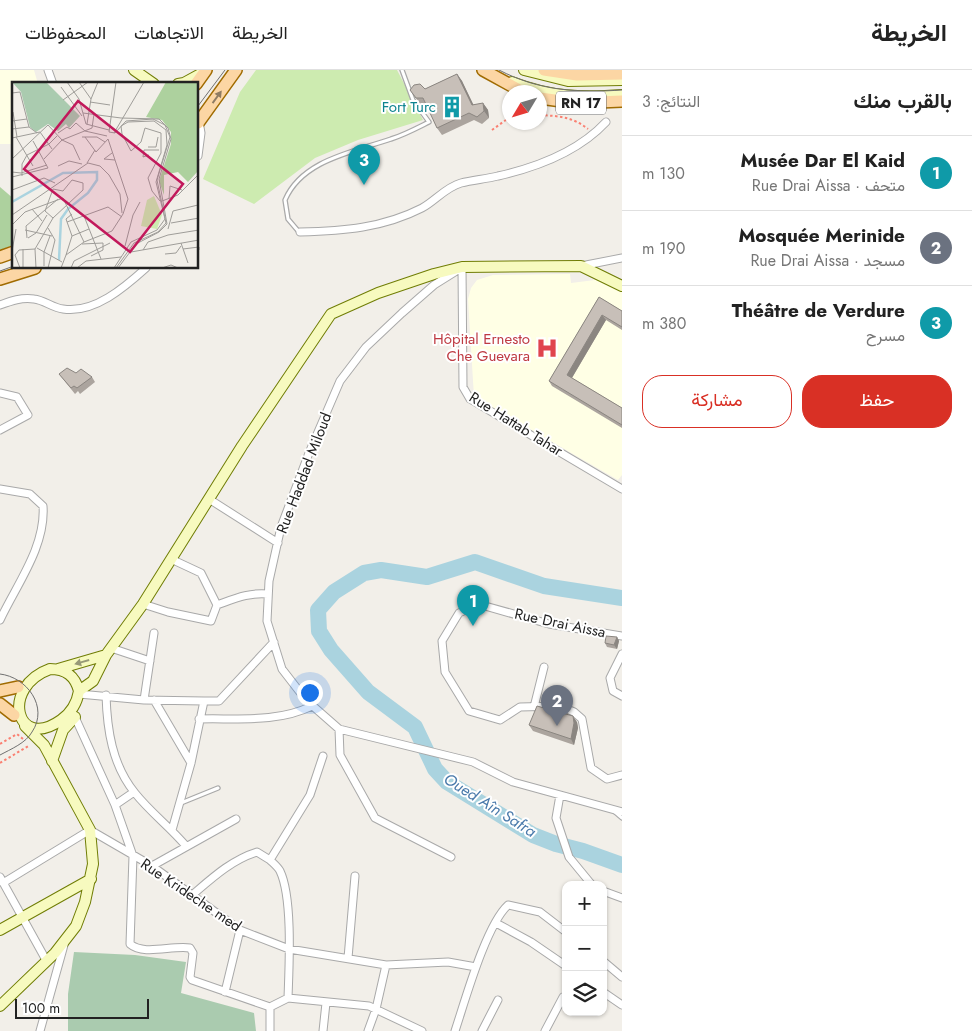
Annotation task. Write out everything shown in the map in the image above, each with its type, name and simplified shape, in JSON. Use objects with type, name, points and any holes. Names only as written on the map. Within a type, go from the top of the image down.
[{"type":"main road","points":[[134,70],[147,82]]},
{"type":"main road","points":[[199,121],[236,70]]},
{"type":"main road","points":[[483,70],[514,85]]},
{"type":"main road","points":[[489,70],[516,85]]},
{"type":"main road","points":[[525,70],[568,81],[622,80]]},
{"type":"main road","name":"RN 17","points":[[544,70],[622,74]]},
{"type":"main road","points":[[182,82],[205,71]]},
{"type":"main road","points":[[197,82],[205,71]]},
{"type":"main road","points":[[547,94],[569,97],[622,95]]},
{"type":"main road","name":"RN 17","points":[[547,99],[576,103],[622,101]]},
{"type":"main road","points":[[0,257],[12,253]]},
{"type":"main road","points":[[52,761],[63,730],[73,714],[79,693],[92,681],[108,652],[143,604],[290,372],[331,314],[378,293],[434,274],[462,267],[582,266],[622,286]]},
{"type":"main road","points":[[0,279],[32,269]]},
{"type":"main road","points":[[14,714],[6,690],[37,673],[58,669],[108,652]]},
{"type":"main road","points":[[58,669],[72,677],[79,693]]},
{"type":"main road","points":[[0,704],[14,714],[41,741],[90,830],[93,864],[91,879],[76,926],[65,942],[0,1006]]},
{"type":"main road","points":[[25,726],[43,729],[73,714]]},
{"type":"main road","points":[[52,761],[50,739],[58,722]]},
{"type":"main road","points":[[0,930],[91,879]]},
{"type":"street","points":[[48,70],[52,82]]},
{"type":"street","points":[[300,232],[370,228],[423,208],[459,183],[501,176],[554,159],[582,144],[606,122]]},
{"type":"street","points":[[199,126],[201,133],[199,148]]},
{"type":"street","points":[[582,266],[622,258]]},
{"type":"street","name":"Rue Hattab Tahar","points":[[462,267],[463,387],[465,393],[470,398],[622,489]]},
{"type":"street","name":"Rue Haddad Miloud","points":[[462,267],[434,285],[402,313],[366,347],[340,381],[309,453],[278,543],[269,581],[267,621],[282,668],[312,706],[339,729],[473,762],[513,782],[560,795]]},
{"type":"street","points":[[0,305],[18,299],[34,299],[64,309],[89,307],[123,288],[145,269]]},
{"type":"street","points":[[0,393],[17,397],[28,416],[0,430]]},
{"type":"street","points":[[0,489],[30,494],[43,506],[44,519],[43,531],[36,548],[0,620]]},
{"type":"street","points":[[209,499],[278,543]]},
{"type":"street","points":[[143,604],[168,612],[211,621],[216,605],[201,573],[171,559]]},
{"type":"street","points":[[216,605],[257,593],[268,594]]},
{"type":"street","name":"Rue Drai Aissa","points":[[622,636],[549,624],[478,604],[458,613],[442,641],[445,672],[469,711],[500,720],[520,707],[560,706],[574,712],[582,719],[592,768],[607,779],[622,774]]},
{"type":"street","points":[[144,700],[154,632]]},
{"type":"street","points":[[79,693],[144,700],[219,701],[274,642]]},
{"type":"street","points":[[108,652],[150,661]]},
{"type":"street","points":[[622,654],[610,678],[613,691],[622,696]]},
{"type":"street","points":[[534,706],[544,667]]},
{"type":"street","points":[[106,695],[108,728],[113,751],[134,792],[186,846]]},
{"type":"street","points":[[154,700],[163,719],[191,763]]},
{"type":"street","points":[[172,830],[191,763],[204,701]]},
{"type":"street","points":[[199,719],[266,719],[287,715],[312,706]]},
{"type":"street","points":[[73,714],[115,805],[132,856],[130,944],[140,950],[178,946],[190,948],[193,953],[190,977],[192,980],[270,1007],[288,998],[369,1006],[422,1031]]},
{"type":"street","points":[[339,729],[340,755],[375,818],[451,857]]},
{"type":"street","points":[[270,860],[310,795],[323,756]]},
{"type":"street","points":[[115,805],[134,792]]},
{"type":"street","points":[[588,881],[568,857],[561,836],[556,818],[560,795],[622,812]]},
{"type":"street","points":[[152,866],[236,819]]},
{"type":"street","points":[[46,960],[2,880],[90,830]]},
{"type":"street","name":"Rue Krideche med","points":[[90,830],[152,866],[190,896],[240,930],[289,949],[386,965],[448,962],[476,967]]},
{"type":"street","points":[[190,896],[230,864],[257,852],[270,860],[280,870],[285,888],[289,949],[288,998]]},
{"type":"street","points":[[348,958],[355,876]]},
{"type":"street","points":[[607,892],[622,898]]},
{"type":"street","points":[[455,1031],[476,967],[496,923],[508,905],[540,912],[562,929]]},
{"type":"street","points":[[496,923],[532,942],[562,963]]},
{"type":"street","points":[[225,992],[240,930]]},
{"type":"street","points":[[40,1031],[65,942]]},
{"type":"street","points":[[607,964],[622,977]]},
{"type":"street","points":[[368,1031],[376,1009],[386,965]]},
{"type":"street","points":[[607,995],[622,1005]]},
{"type":"street","points":[[545,1031],[562,999]]},
{"type":"street","points":[[482,1031],[498,1000]]},
{"type":"street","points":[[323,1031],[326,1003]]},
{"type":"street","points":[[270,1007],[270,1031]]},
{"type":"lane","points":[[300,232],[288,219],[285,200],[300,177],[326,161],[394,138],[429,122],[413,100],[402,70]]},
{"type":"lane","points":[[179,804],[218,788]]},
{"type":"lane","points":[[613,810],[622,818]]},
{"type":"path","points":[[547,115],[561,116],[578,121],[595,134]]},
{"type":"path","points":[[492,130],[502,123]]},
{"type":"path","points":[[0,744],[17,734],[29,746]]},
{"type":"path","points":[[0,763],[41,741]]},
{"type":"shaded area","points":[[0,70],[34,70],[37,82],[12,82],[12,144],[0,144]]},
{"type":"shaded area","name":"Hôpital Ernesto Che Guevara","points":[[570,274],[571,283],[603,279],[622,291],[622,475],[618,480],[474,397],[468,299],[471,288],[477,280],[493,275]]},
{"type":"shaded area","points":[[74,952],[135,955],[186,962],[181,993],[254,1013],[256,1031],[68,1031],[68,994]]},
{"type":"green space","points":[[256,70],[397,70],[423,120],[358,140],[315,158],[254,204],[203,179],[240,92]]},
{"type":"green space","points":[[0,187],[12,197],[12,246],[0,250]]},
{"type":"building","name":"Fort Turc","points":[[457,74],[472,105],[483,103],[484,111],[477,117],[469,113],[437,128],[423,98],[416,98],[410,90],[414,85],[420,84],[425,89]]},
{"type":"building","points":[[599,297],[622,311],[622,327],[602,315],[567,375],[622,408],[622,425],[549,381]]},
{"type":"building","points":[[67,368],[76,373],[81,369],[92,377],[77,388],[74,386],[71,388],[59,374]]},
{"type":"building","points":[[606,636],[617,637],[614,645],[605,643]]},
{"type":"building","points":[[537,706],[573,716],[574,723],[571,739],[529,725]]},
{"type":"waterway","name":"Oued Aîn Safra","points":[[622,598],[544,586],[475,562],[427,577],[381,570],[364,573],[334,592],[318,610],[319,631],[331,650],[368,692],[415,727],[435,769],[447,782],[533,835],[622,865]]},
{"type":"tram line","points":[[199,105],[225,70]]},
{"type":"tram line","points":[[499,70],[529,82],[559,89],[574,91],[622,90]]},
{"type":"tram line","points":[[0,271],[12,267]]},
{"type":"tram line","points":[[0,674],[10,676],[26,687],[33,695],[38,713],[37,722],[29,736],[0,755]]},
{"type":"place","name":"Fort Turc","points":[[452,107]]},
{"type":"place","name":"Théâtre de Verdure","points":[[364,185]]},
{"type":"place","name":"Hôpital Ernesto Che Guevara","points":[[547,348]]},
{"type":"place","name":"Musée Dar El Kaid","points":[[473,626]]},
{"type":"place","name":"Mosquée Merinide","points":[[557,726]]}]
